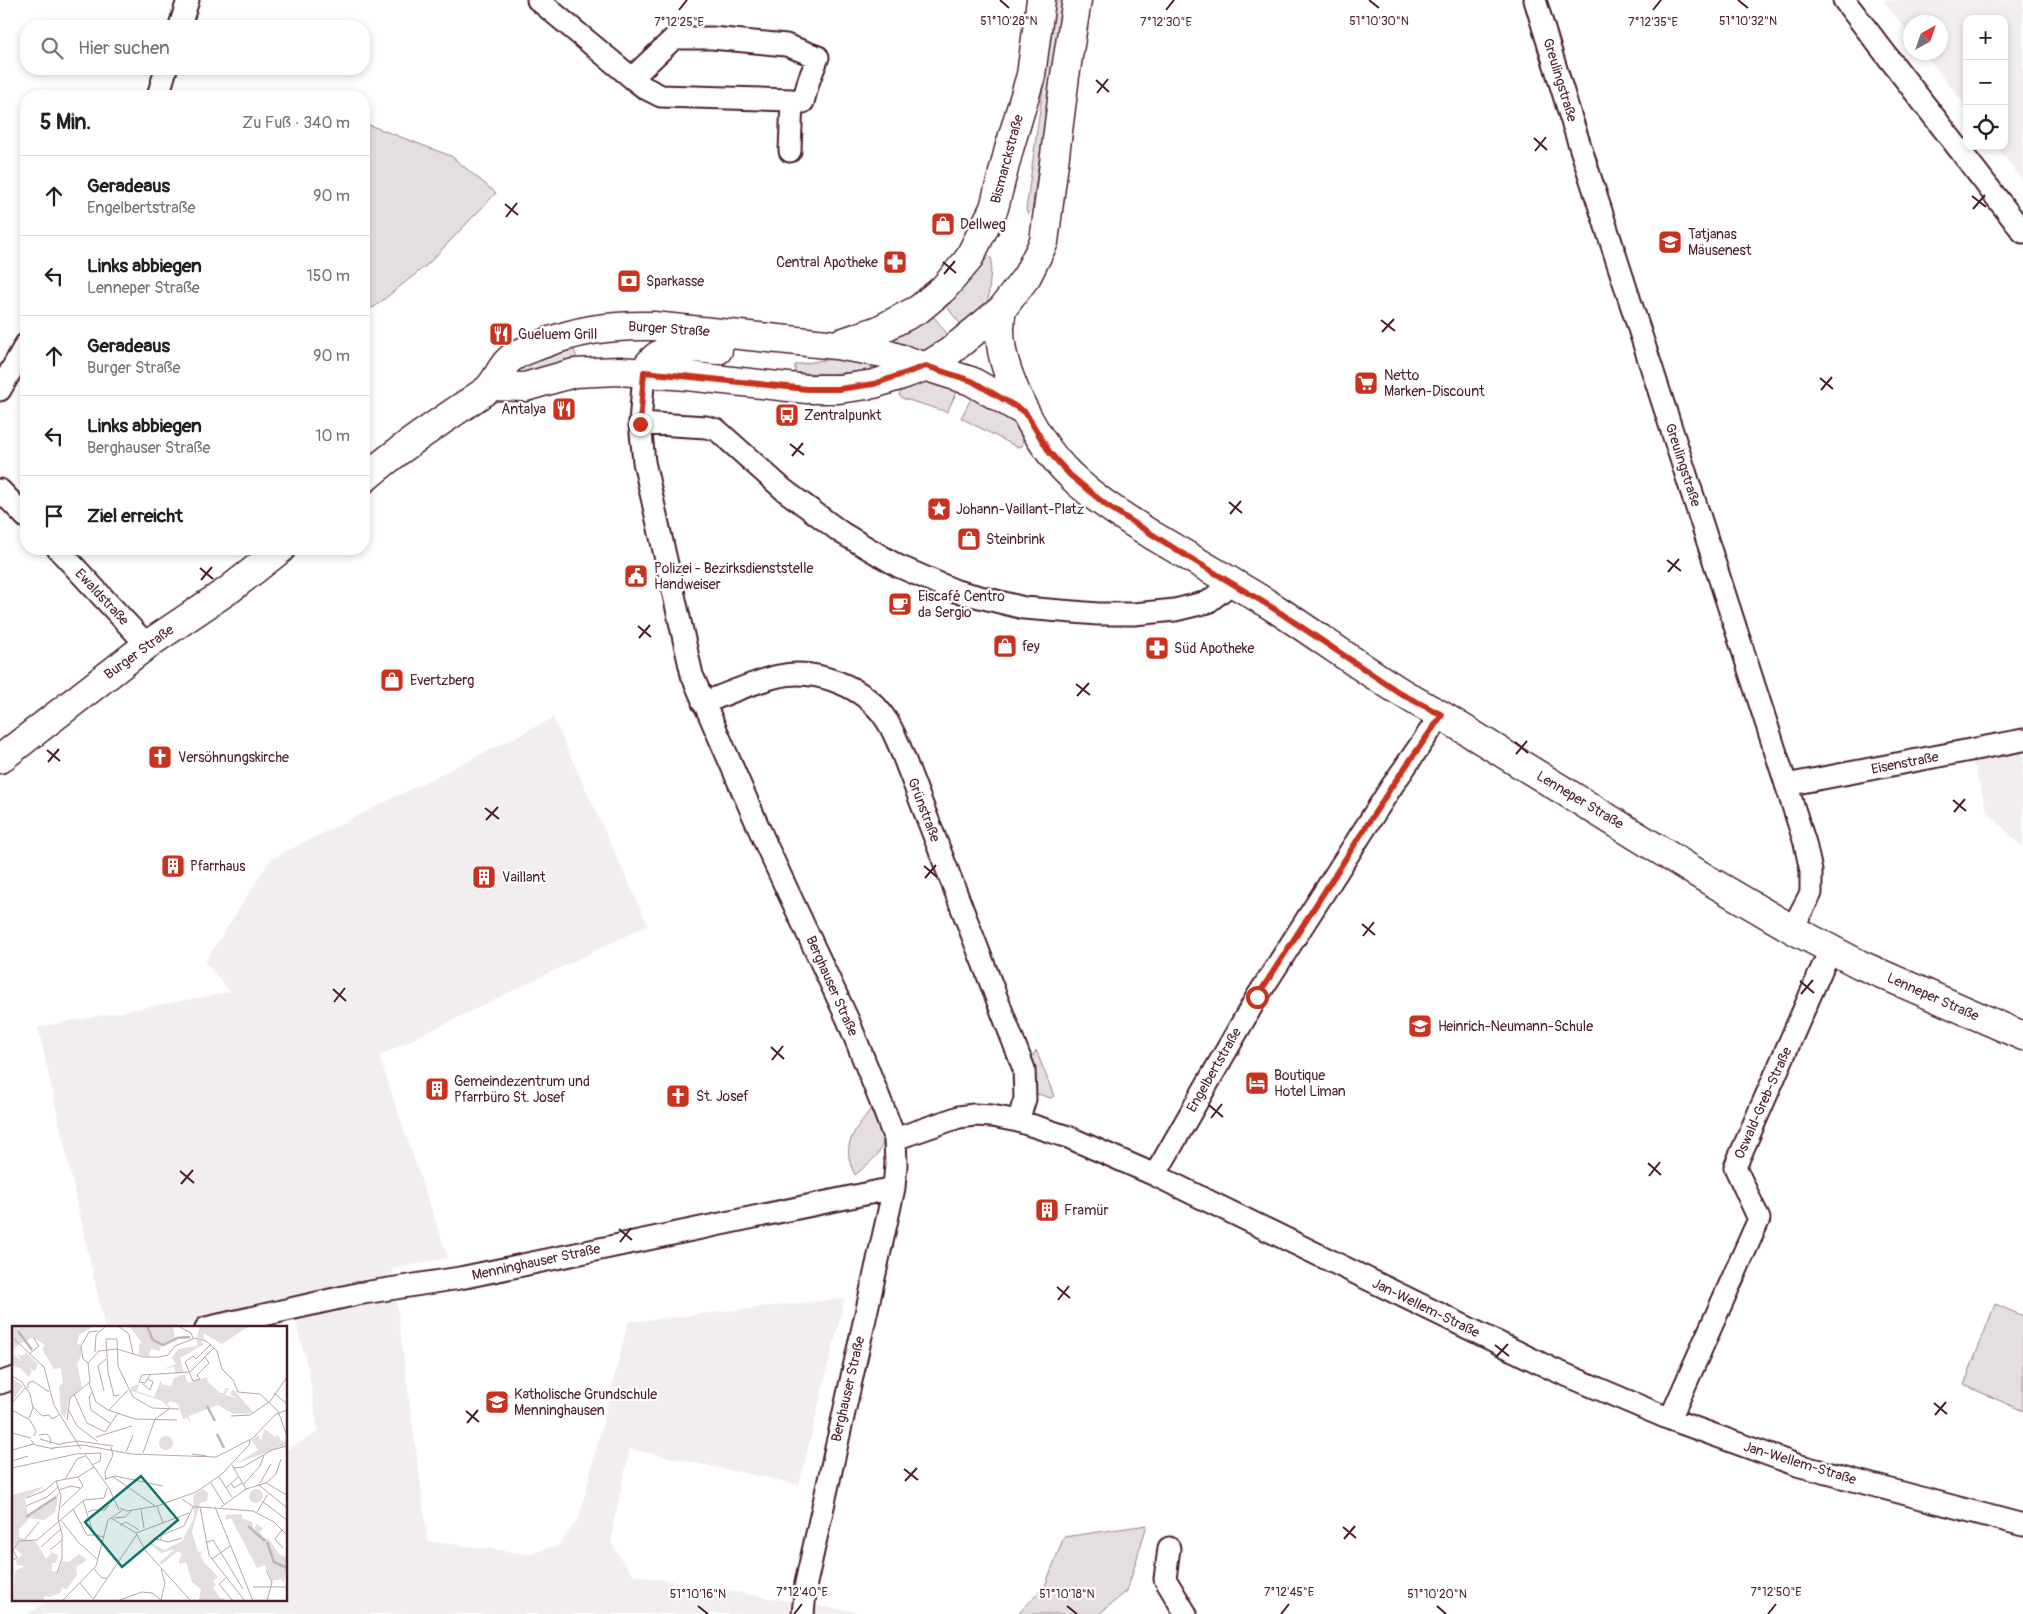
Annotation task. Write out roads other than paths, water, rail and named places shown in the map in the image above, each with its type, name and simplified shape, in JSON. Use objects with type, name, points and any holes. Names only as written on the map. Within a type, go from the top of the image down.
[{"type":"main road","name":"Bismarckstraße","points":[[931,300],[954,278],[968,260],[994,208],[1031,76],[1041,0]]},
{"type":"main road","points":[[492,386],[525,387],[587,371],[644,372],[807,389],[839,389],[874,384],[926,366],[965,341],[1002,309],[1027,276],[1044,242],[1065,76],[1077,0]]},
{"type":"main road","name":"Burger Straße","points":[[836,345],[879,330],[919,309],[931,300]]},
{"type":"main road","name":"Lenneper Straße","points":[[1002,309],[999,337],[1002,357],[1025,412],[1050,453],[1070,475],[1106,505],[1281,613],[1403,695],[1442,715],[1792,930],[1830,950],[2023,1036]]},
{"type":"main road","name":"Burger Straße","points":[[370,474],[438,422],[492,386],[509,359],[553,339],[578,331],[598,328],[653,326],[836,345],[883,353],[972,381]]},
{"type":"main road","points":[[644,372],[649,362],[661,353],[673,349],[687,347],[748,354],[770,339]]},
{"type":"main road","name":"Lenneper Straße","points":[[972,381],[1025,412]]},
{"type":"main road","name":"Burger Straße","points":[[0,759],[147,644],[230,589],[273,555]]},
{"type":"street","points":[[182,20],[188,0]]},
{"type":"street","points":[[538,0],[632,78],[645,88],[661,96],[792,100],[803,102],[818,56],[786,45],[712,38],[674,38],[632,78]]},
{"type":"street","name":"Greulingstraße","points":[[1535,0],[1576,133],[1805,843],[1811,871],[1811,892],[1792,930]]},
{"type":"street","points":[[1844,0],[2023,232]]},
{"type":"street","points":[[160,90],[164,75]]},
{"type":"street","points":[[790,151],[792,100]]},
{"type":"street","points":[[0,390],[20,355]]},
{"type":"street","name":"Berghauser Straße","points":[[644,372],[640,424],[644,462],[692,675],[703,703],[844,1011],[895,1139],[896,1164],[894,1188],[809,1567],[803,1614]]},
{"type":"street","points":[[640,424],[706,427],[717,430],[784,490],[842,533],[875,553],[956,591],[1024,608],[1134,614],[1175,610],[1208,602],[1232,583]]},
{"type":"street","points":[[0,490],[20,511]]},
{"type":"street","name":"Ewaldstraße","points":[[64,555],[147,644]]},
{"type":"street","name":"Grünstraße","points":[[703,703],[780,676],[811,674],[832,680],[859,694],[871,702],[885,717],[899,745],[1024,1069],[1025,1099],[1018,1121]]},
{"type":"street","name":"Engelbertstraße","points":[[1155,1175],[1257,997],[1392,786],[1442,715]]},
{"type":"street","name":"Eisenstraße","points":[[1786,785],[2023,740]]},
{"type":"street","name":"Oswald-Greb-Straße","points":[[1670,1419],[1760,1219],[1735,1167],[1830,950]]},
{"type":"street","name":"Jan-Wellem-Straße","points":[[895,1139],[959,1117],[992,1116],[1018,1121],[1068,1137],[1155,1175],[1552,1369],[1670,1419],[1797,1465],[2023,1525]]},
{"type":"street","name":"Menninghauser Straße","points":[[215,1326],[349,1296],[406,1285],[460,1278],[894,1188]]},
{"type":"street","points":[[0,1383],[12,1379]]},
{"type":"street","points":[[1168,1548],[1164,1579],[1186,1614]]},
{"type":"place","name":"Dellweg","points":[[943,224]]},
{"type":"place","name":"Tatjanas Mäusenest","points":[[1670,242]]},
{"type":"place","name":"Central Apotheke","points":[[895,262]]},
{"type":"place","name":"Sparkasse","points":[[629,281]]},
{"type":"place","name":"Gueluem Grill","points":[[501,334]]},
{"type":"place","name":"Netto Marken-Discount","points":[[1366,383]]},
{"type":"place","name":"Antalya","points":[[564,409]]},
{"type":"place","name":"Zentralpunkt","points":[[787,415]]},
{"type":"place","name":"Johann-Vaillant-Platz","points":[[939,509]]},
{"type":"place","name":"Steinbrink","points":[[969,539]]},
{"type":"place","name":"Polizei - Bezirksdienststelle Handweiser","points":[[636,576]]},
{"type":"place","name":"Eiscafé Centro da Sergio","points":[[900,604]]},
{"type":"place","name":"fey","points":[[1005,646]]},
{"type":"place","name":"Süd Apotheke","points":[[1157,648]]},
{"type":"place","name":"Evertzberg","points":[[392,680]]},
{"type":"place","name":"Versöhnungskirche","points":[[160,757]]},
{"type":"place","name":"Pfarrhaus","points":[[173,866]]},
{"type":"place","name":"Vaillant","points":[[484,877]]},
{"type":"place","name":"Heinrich-Neumann-Schule","points":[[1420,1026]]},
{"type":"place","name":"Boutique Hotel Liman","points":[[1257,1083]]},
{"type":"place","name":"Gemeindezentrum und Pfarrbüro St. Josef","points":[[437,1089]]},
{"type":"place","name":"St. Josef","points":[[678,1096]]},
{"type":"place","name":"Framür","points":[[1047,1210]]},
{"type":"place","name":"Katholische Grundschule Menninghausen","points":[[497,1402]]}]
